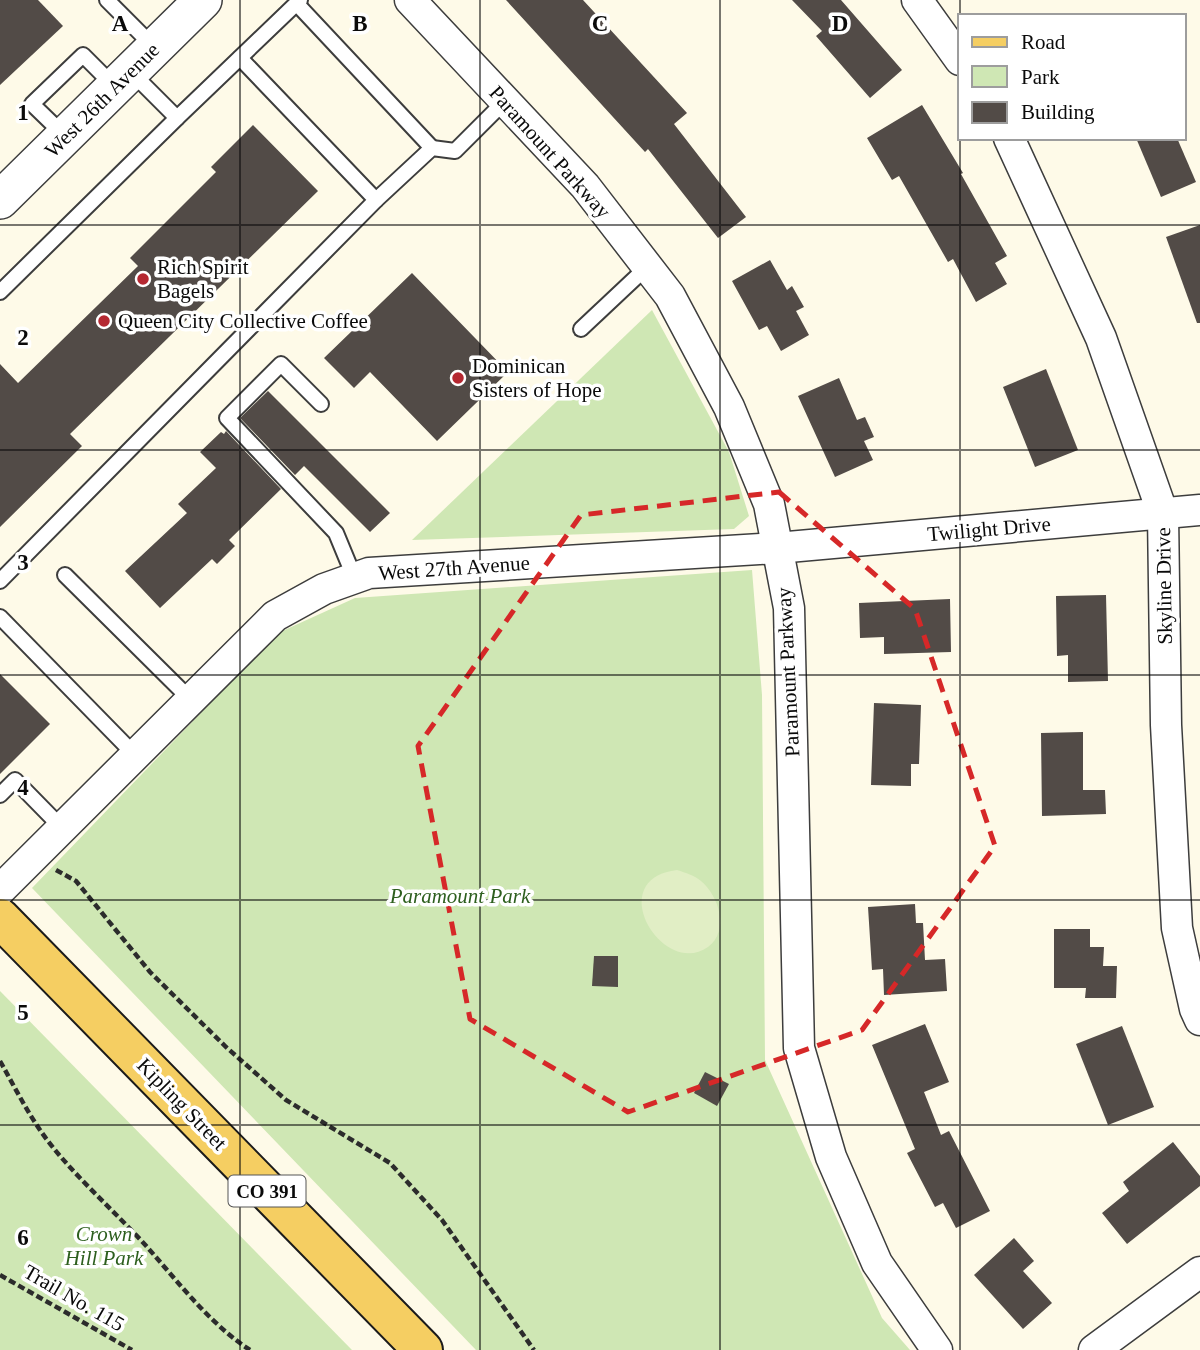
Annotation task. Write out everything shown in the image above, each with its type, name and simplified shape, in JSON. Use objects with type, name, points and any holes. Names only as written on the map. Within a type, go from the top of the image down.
[{"type":"main road","name":"Kipling Street","points":[[0,918],[422,1350]]},
{"type":"street","name":"West 26th Avenue","points":[[0,200],[204,0]]},
{"type":"street","name":"Paramount Parkway","points":[[410,0],[585,186],[670,296],[729,407],[769,504],[789,608],[799,1048],[831,1157],[877,1263],[937,1350]]},
{"type":"street","points":[[917,0],[958,57]]},
{"type":"street","name":"Skyline Drive","points":[[1010,140],[1101,338],[1163,514],[1166,725],[1177,928],[1195,1009],[1200,1020]]},
{"type":"street","name":"Twilight Drive","points":[[777,548],[1200,510]]},
{"type":"street","name":"West 27th Avenue","points":[[0,890],[275,616],[324,589],[369,573],[777,548]]},
{"type":"street","points":[[1094,1350],[1200,1272]]},
{"type":"lane","points":[[107,0],[133,69],[177,118]]},
{"type":"lane","points":[[0,292],[298,2],[432,148],[455,151],[505,101]]},
{"type":"lane","points":[[240,58],[376,200]]},
{"type":"lane","points":[[0,581],[376,200],[432,148]]},
{"type":"lane","points":[[581,329],[647,267]]},
{"type":"lane","points":[[321,404],[281,364],[227,418],[336,533],[355,579]]},
{"type":"lane","points":[[65,575],[191,700]]},
{"type":"lane","points":[[0,617],[136,756]]},
{"type":"lane","points":[[0,794],[15,780],[63,829]]},
{"type":"path","points":[[49,866],[76,881],[150,972],[226,1047],[286,1100],[390,1163],[442,1220],[534,1350]]},
{"type":"path","points":[[0,1061],[40,1130],[59,1154],[199,1306],[236,1341],[250,1350]]},
{"type":"path","name":"Trail No. 115","points":[[0,1275],[132,1350]]},
{"type":"highlighted area","points":[[779,492],[915,609],[995,846],[862,1030],[628,1112],[470,1019],[418,746],[581,515]]},
{"type":"green space","points":[[652,310],[729,452],[749,516],[734,529],[412,540]]},
{"type":"green space","name":"Paramount Park","points":[[752,570],[762,695],[765,1060],[882,1318],[910,1350],[476,1350],[32,888],[278,633],[355,598]]},
{"type":"green space","points":[[677,870],[696,877],[707,887],[720,914],[719,932],[715,940],[708,947],[691,953],[674,950],[659,939],[647,924],[642,907],[644,890],[655,877]]},
{"type":"green space","name":"Crown Hill Park","points":[[0,991],[352,1350],[0,1350]]},
{"type":"building","points":[[0,0],[38,0],[63,26],[0,85]]},
{"type":"building","points":[[506,0],[583,0],[687,113],[674,124],[746,217],[718,238],[648,149],[645,152]]},
{"type":"building","points":[[792,0],[841,0],[902,70],[870,98],[816,36],[822,31]]},
{"type":"building","points":[[922,105],[963,173],[961,174],[1007,256],[995,263],[1007,284],[976,302],[953,259],[948,262],[899,176],[892,180],[867,138]]},
{"type":"building","points":[[253,125],[318,191],[70,434],[82,446],[0,527],[0,364],[18,383],[138,266],[130,258],[216,172],[211,167]]},
{"type":"building","points":[[1137,140],[1178,140],[1196,182],[1161,197]]},
{"type":"building","points":[[1200,225],[1200,323],[1197,323],[1166,237]]},
{"type":"building","points":[[770,260],[787,290],[792,286],[804,307],[796,311],[809,335],[781,351],[767,326],[759,330],[732,281]]},
{"type":"building","points":[[412,273],[508,372],[437,441],[370,372],[354,388],[324,358]]},
{"type":"building","points":[[1046,369],[1078,450],[1035,467],[1003,387]]},
{"type":"building","points":[[839,378],[857,420],[865,417],[874,437],[864,441],[873,460],[835,477],[798,396]]},
{"type":"building","points":[[268,391],[390,513],[370,532],[304,466],[295,475],[240,418]]},
{"type":"building","points":[[226,431],[281,489],[229,540],[235,546],[217,564],[212,559],[160,608],[125,571],[187,513],[178,504],[216,468],[200,452],[221,432],[224,434]]},
{"type":"building","points":[[1106,595],[1108,681],[1068,682],[1068,655],[1057,656],[1056,596]]},
{"type":"building","points":[[950,599],[951,652],[884,654],[884,637],[860,638],[859,603]]},
{"type":"building","points":[[0,674],[50,724],[0,774]]},
{"type":"building","points":[[874,703],[921,705],[919,764],[911,764],[911,786],[871,785]]},
{"type":"building","points":[[1083,732],[1083,790],[1105,790],[1106,814],[1042,816],[1041,733]]},
{"type":"building","points":[[915,904],[916,923],[923,923],[925,960],[945,959],[947,991],[884,995],[883,969],[872,970],[868,907]]},
{"type":"building","points":[[1054,929],[1090,929],[1090,947],[1104,947],[1103,966],[1117,966],[1116,998],[1085,998],[1086,988],[1054,988]]},
{"type":"building","points":[[594,956],[618,956],[618,987],[592,986]]},
{"type":"building","points":[[925,1024],[949,1082],[924,1092],[941,1135],[949,1131],[990,1211],[956,1228],[943,1203],[935,1207],[907,1153],[915,1149],[872,1045]]},
{"type":"building","points":[[1122,1026],[1154,1107],[1108,1125],[1076,1044]]},
{"type":"building","points":[[705,1072],[729,1084],[717,1106],[694,1093]]},
{"type":"building","points":[[1173,1142],[1200,1176],[1200,1186],[1127,1244],[1102,1213],[1129,1191],[1123,1182]]},
{"type":"building","points":[[1014,1238],[1034,1261],[1023,1271],[1052,1303],[1023,1329],[974,1275]]},
{"type":"place","name":"Rich Spirit Bagels","points":[[143,279]]},
{"type":"place","name":"Queen City Collective Coffee","points":[[104,321]]},
{"type":"place","name":"Dominican Sisters of Hope","points":[[458,378]]}]
